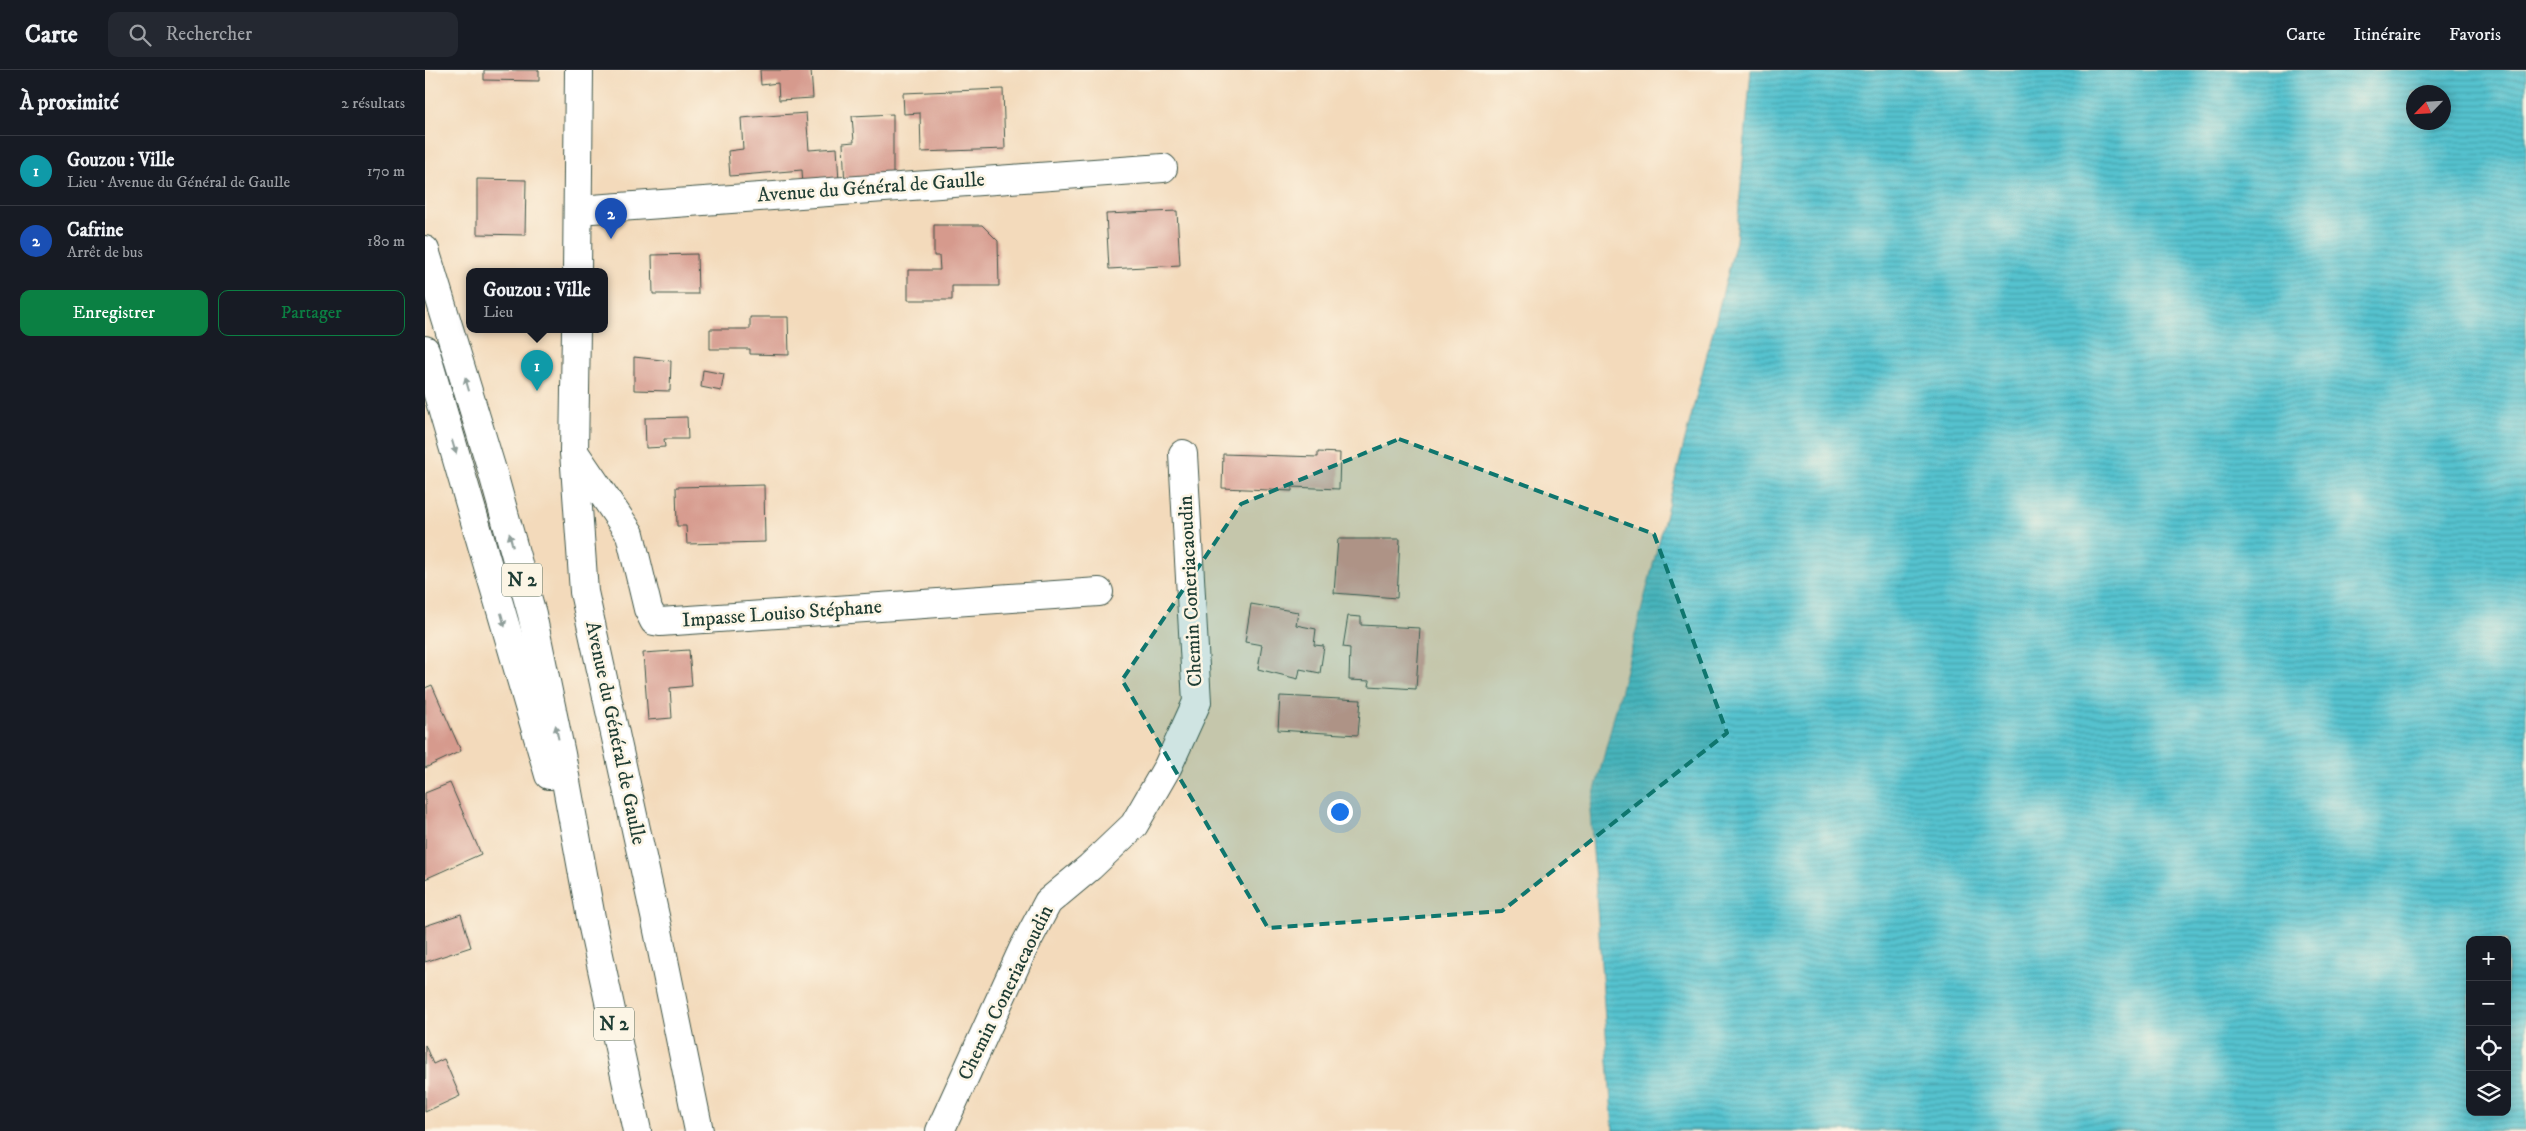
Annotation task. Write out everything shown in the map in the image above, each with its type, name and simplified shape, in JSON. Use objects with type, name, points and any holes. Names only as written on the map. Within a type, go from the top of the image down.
[{"type":"main road","points":[[577,268],[579,70]]},
{"type":"main road","name":"Avenue du Général de Gaulle","points":[[578,210],[1163,168]]},
{"type":"main road","name":"N 2","points":[[425,250],[478,424],[532,614],[561,754],[591,918],[637,1131]]},
{"type":"main road","name":"Avenue du Général de Gaulle","points":[[576,333],[574,452],[584,592],[655,916],[699,1131]]},
{"type":"main road","name":"N 2","points":[[425,350],[591,918]]},
{"type":"main road","name":"Impasse Louiso Stéphane","points":[[574,452],[630,534],[648,609],[654,621],[670,622],[1099,592]]},
{"type":"main road","name":"Chemin Coneriacaoudin","points":[[940,1131],[1023,949],[1048,902],[1090,867],[1134,824],[1168,766],[1197,702],[1183,454]]},
{"type":"highlighted area","points":[[1399,439],[1654,534],[1727,733],[1502,911],[1268,928],[1122,680],[1241,504]]},
{"type":"water","points":[[1751,70],[2526,70],[2526,1131],[1613,1131],[1590,810],[1736,241]]},
{"type":"building","points":[[484,70],[539,70],[539,81],[484,80]]},
{"type":"building","points":[[760,70],[811,70],[813,98],[779,100],[778,83],[761,85]]},
{"type":"building","points":[[1003,89],[1005,149],[921,152],[920,113],[904,114],[903,93]]},
{"type":"building","points":[[806,113],[809,150],[837,148],[839,182],[803,186],[802,170],[730,176],[728,151],[743,149],[741,118]]},
{"type":"building","points":[[893,114],[893,183],[845,188],[843,143],[854,142],[852,116]]},
{"type":"building","points":[[477,179],[526,180],[525,235],[477,234]]},
{"type":"building","points":[[1177,211],[1180,265],[1109,269],[1106,214]]},
{"type":"building","points":[[934,225],[982,225],[998,241],[999,286],[952,286],[952,300],[908,300],[908,270],[940,270],[939,256],[934,256]]},
{"type":"building","points":[[697,254],[698,294],[653,294],[652,255]]},
{"type":"building","points":[[750,317],[788,317],[789,355],[750,354],[750,349],[710,349],[710,329],[750,329]]},
{"type":"building","points":[[634,357],[671,361],[670,391],[634,390]]},
{"type":"building","points":[[703,370],[724,374],[721,391],[701,387]]},
{"type":"building","points":[[687,417],[688,439],[664,439],[665,447],[646,448],[645,418]]},
{"type":"building","points":[[1318,452],[1340,453],[1339,489],[1292,487],[1292,491],[1222,488],[1223,454],[1318,457]]},
{"type":"building","points":[[764,485],[765,542],[687,544],[686,526],[677,526],[676,487]]},
{"type":"building","points":[[1338,539],[1400,539],[1397,598],[1334,593]]},
{"type":"building","points":[[1251,604],[1298,612],[1296,625],[1316,629],[1314,645],[1324,646],[1320,673],[1300,669],[1298,679],[1258,669],[1262,645],[1245,642]]},
{"type":"building","points":[[1348,616],[1361,617],[1361,625],[1420,628],[1416,689],[1369,686],[1370,681],[1349,680],[1350,648],[1343,647]]},
{"type":"building","points":[[689,650],[692,686],[670,688],[672,718],[648,720],[643,653]]},
{"type":"building","points":[[432,685],[461,751],[425,768],[425,688]]},
{"type":"building","points":[[1280,696],[1361,700],[1358,735],[1278,730]]},
{"type":"building","points":[[450,783],[481,854],[425,879],[425,793]]},
{"type":"building","points":[[461,914],[471,947],[425,962],[425,926]]},
{"type":"building","points":[[425,1045],[433,1064],[444,1059],[460,1096],[425,1112]]},
{"type":"place","name":"Cafrine","points":[[611,239]]},
{"type":"place","name":"Gouzou : Ville","points":[[537,391]]}]
